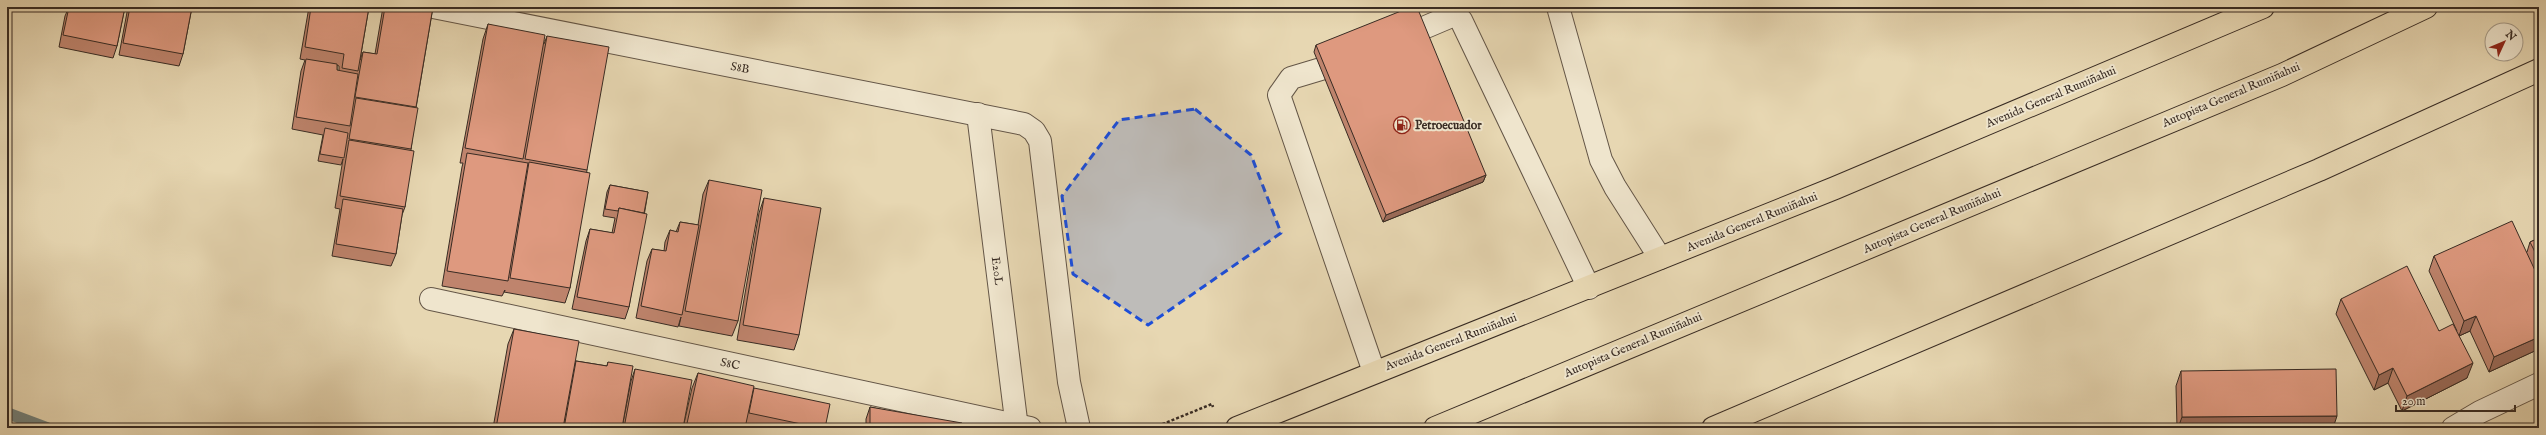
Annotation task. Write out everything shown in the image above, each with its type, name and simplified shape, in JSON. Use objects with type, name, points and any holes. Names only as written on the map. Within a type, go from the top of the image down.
[{"type":"main road","name":"Avenida General Rumiñahui","points":[[1237,428],[1835,188],[2263,7]]},
{"type":"main road","name":"Autopista General Rumiñahui","points":[[1435,428],[2282,75],[2426,7]]},
{"type":"main road","points":[[1713,428],[1743,422],[2319,170],[2539,70]]},
{"type":"street","name":"S8B","points":[[433,7],[1024,124],[1034,131],[1040,141],[1069,382],[1079,428]]},
{"type":"street","points":[[1558,7],[1601,160],[1660,258]]},
{"type":"street","points":[[1421,29],[1454,15],[1461,20],[1589,288]]},
{"type":"street","points":[[1321,69],[1291,78],[1279,95],[1374,372]]},
{"type":"street","name":"E20L","points":[[978,114],[1021,427]]},
{"type":"street","name":"S8C","points":[[431,299],[1021,427]]},
{"type":"street","points":[[2453,428],[2480,412],[2539,384]]},
{"type":"path","points":[[1153,428],[1212,404]]},
{"type":"highlighted area","points":[[1195,109],[1251,155],[1281,233],[1148,325],[1073,274],[1062,196],[1119,120]]},
{"type":"building","points":[[69,7],[125,7],[117,46],[63,35]]},
{"type":"building","points":[[130,7],[192,7],[183,54],[123,43]]},
{"type":"building","points":[[311,7],[369,7],[358,71],[342,68],[344,54],[305,47]]},
{"type":"building","points":[[385,7],[433,7],[416,107],[355,97],[363,52],[377,54]]},
{"type":"building","name":"Petroecuador","points":[[1411,7],[1417,7],[1486,175],[1386,215],[1316,45]]},
{"type":"building","points":[[488,24],[545,35],[523,159],[465,148]]},
{"type":"building","points":[[547,36],[609,47],[587,170],[525,159]]},
{"type":"building","points":[[306,59],[337,64],[337,70],[358,74],[350,126],[296,117]]},
{"type":"building","points":[[356,98],[418,108],[411,149],[349,139]]},
{"type":"building","points":[[325,128],[348,133],[344,158],[320,154]]},
{"type":"building","points":[[349,140],[414,151],[405,207],[340,196]]},
{"type":"building","points":[[467,153],[528,163],[508,281],[447,271]]},
{"type":"building","points":[[529,162],[590,173],[570,288],[510,278]]},
{"type":"building","points":[[709,180],[762,190],[738,321],[685,311]]},
{"type":"building","points":[[610,185],[648,192],[644,213],[619,208],[618,211],[605,209]]},
{"type":"building","points":[[764,198],[821,208],[799,335],[743,325]]},
{"type":"building","points":[[343,199],[403,209],[396,254],[336,244]]},
{"type":"building","points":[[619,208],[647,214],[629,307],[577,297],[590,229],[614,233]]},
{"type":"building","points":[[2512,221],[2539,279],[2539,337],[2494,357],[2476,316],[2464,321],[2434,256]]},
{"type":"building","points":[[680,222],[699,225],[682,315],[641,306],[652,249],[666,251],[670,230],[678,232]]},
{"type":"building","points":[[2539,238],[2539,260],[2530,242]]},
{"type":"building","points":[[2407,266],[2439,331],[2453,324],[2473,363],[2407,396],[2393,368],[2379,375],[2341,299]]},
{"type":"building","points":[[514,329],[579,341],[563,428],[496,428]]},
{"type":"building","points":[[576,361],[607,366],[608,362],[633,366],[622,428],[564,428]]},
{"type":"building","points":[[635,369],[692,380],[683,428],[624,428]]},
{"type":"building","points":[[2336,369],[2337,416],[2182,417],[2181,371]]},
{"type":"building","points":[[698,373],[754,386],[745,428],[686,428]]},
{"type":"building","points":[[754,388],[830,404],[825,428],[749,413]]},
{"type":"building","points":[[870,407],[962,423],[963,428],[870,428]]},
{"type":"waterway","points":[[7,413],[47,428]]},
{"type":"place","name":"Petroecuador","points":[[1402,125]]}]
